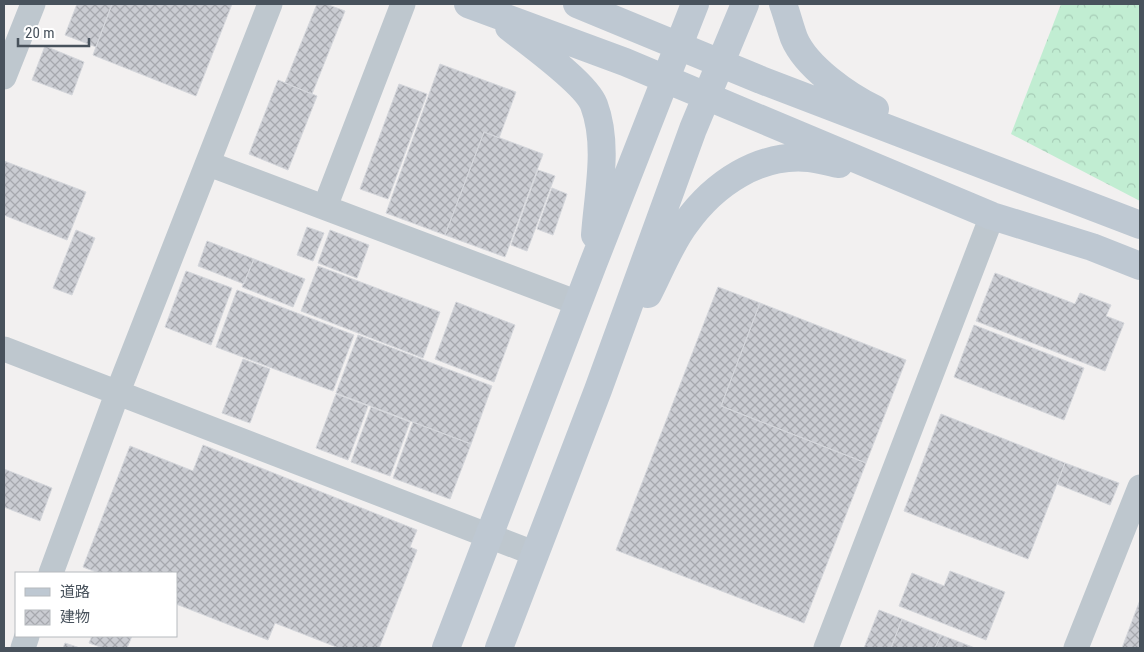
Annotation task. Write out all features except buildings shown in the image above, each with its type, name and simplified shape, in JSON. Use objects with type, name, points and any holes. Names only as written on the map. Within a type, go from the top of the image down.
[{"type":"street","points":[[4,78],[32,4]]},
{"type":"street","points":[[51,572],[117,394],[209,164],[270,4]]},
{"type":"street","points":[[325,207],[403,4]]},
{"type":"street","points":[[577,4],[721,63],[1140,225]]},
{"type":"street","points":[[446,648],[592,264],[695,4]]},
{"type":"street","points":[[499,648],[598,390],[707,96],[745,4]]},
{"type":"street","points":[[784,4],[795,40],[816,68],[854,99],[1010,174]]},
{"type":"street","points":[[479,8],[707,96],[992,216],[1092,247],[1140,266]]},
{"type":"street","points":[[479,8],[571,76],[594,103],[602,144],[592,264]]},
{"type":"street","points":[[598,390],[685,224],[711,194],[741,172],[770,161],[808,158],[889,174]]},
{"type":"street","points":[[209,164],[578,303]]},
{"type":"street","points":[[826,648],[992,216]]},
{"type":"street","points":[[4,349],[536,554]]},
{"type":"street","points":[[1076,648],[1140,487]]},
{"type":"green space","points":[[1061,4],[1140,4],[1140,201],[1011,134]]}]
